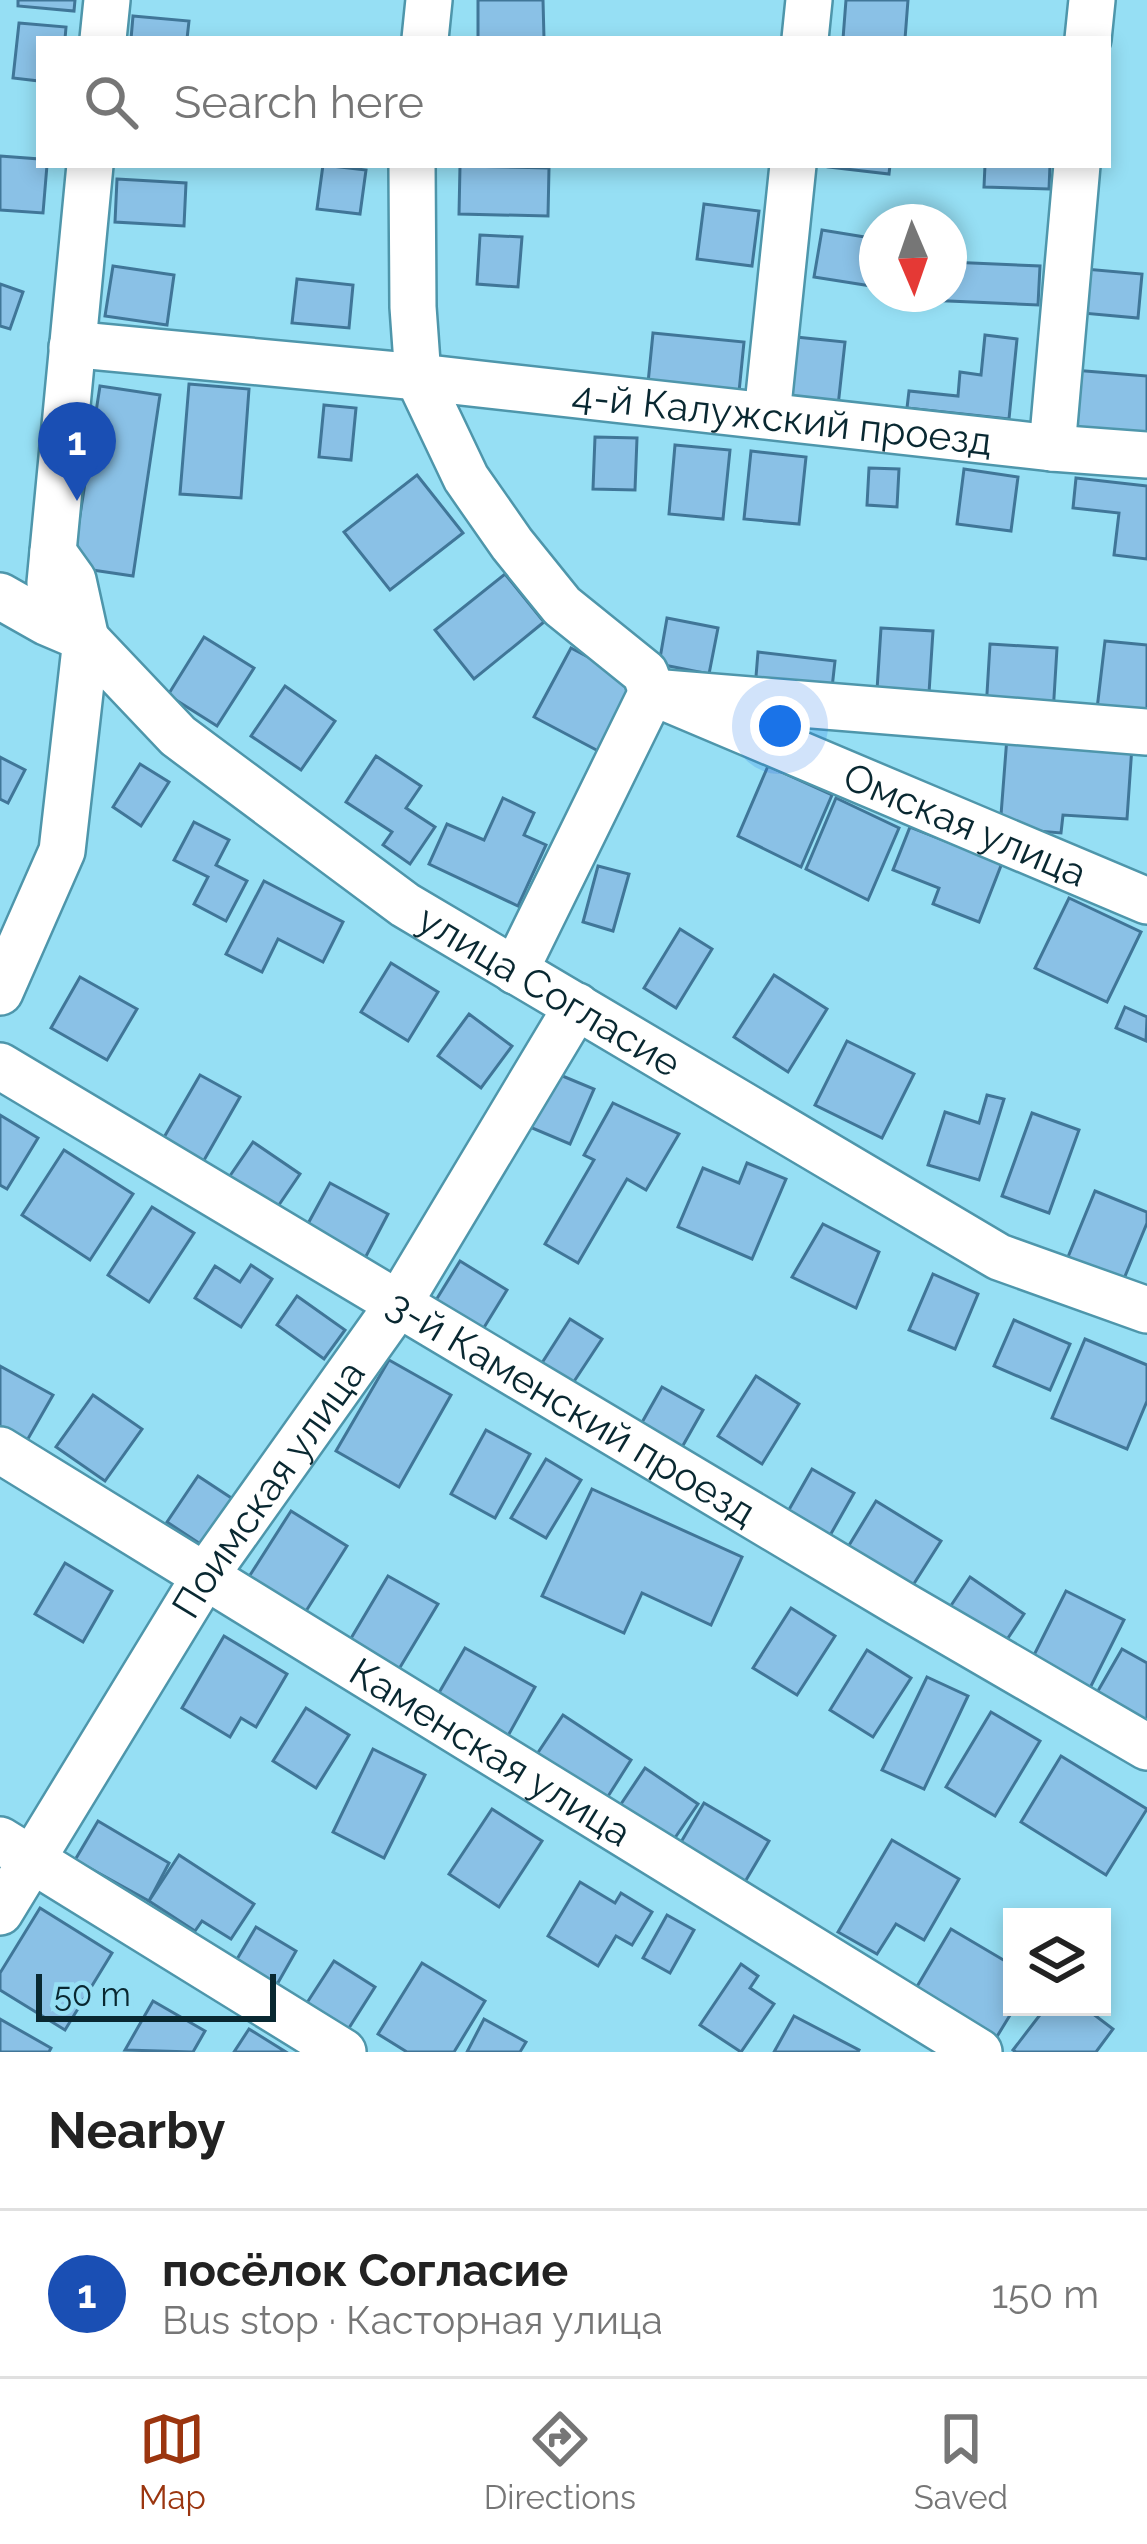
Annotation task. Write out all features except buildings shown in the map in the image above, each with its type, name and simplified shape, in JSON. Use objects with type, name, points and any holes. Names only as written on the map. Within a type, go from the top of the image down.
[{"type":"street","points":[[103,36],[107,0]]},
{"type":"street","points":[[425,36],[429,0]]},
{"type":"street","points":[[806,36],[809,0]]},
{"type":"street","points":[[1088,36],[1092,0]]},
{"type":"street","points":[[0,992],[62,851],[66,630],[73,580],[53,552],[90,168]]},
{"type":"street","points":[[412,168],[418,377]]},
{"type":"street","points":[[767,415],[793,168]]},
{"type":"street","points":[[1052,448],[1077,168]]},
{"type":"street","name":"4-й Калужский проезд","points":[[72,346],[418,377],[1147,455]]},
{"type":"street","name":"Омская улица","points":[[418,377],[466,478],[512,544],[562,606],[645,673],[652,692],[1147,901]]},
{"type":"street","name":"улица Согласие","points":[[0,596],[66,630],[178,736],[405,905],[999,1257],[1147,1310]]},
{"type":"street","points":[[515,971],[652,692]]},
{"type":"street","name":"Омская улица","points":[[652,692],[1147,732]]},
{"type":"street","name":"Поимская улица","points":[[0,1912],[15,1850],[399,1303],[577,1006]]},
{"type":"street","name":"3-й Каменский проезд","points":[[0,1066],[1147,1747]]},
{"type":"street","name":"Каменская улица","points":[[0,1450],[979,2052]]},
{"type":"street","points":[[15,1850],[343,2052]]},
{"type":"place","name":"посёлок Согласие","points":[[77,501]]}]
